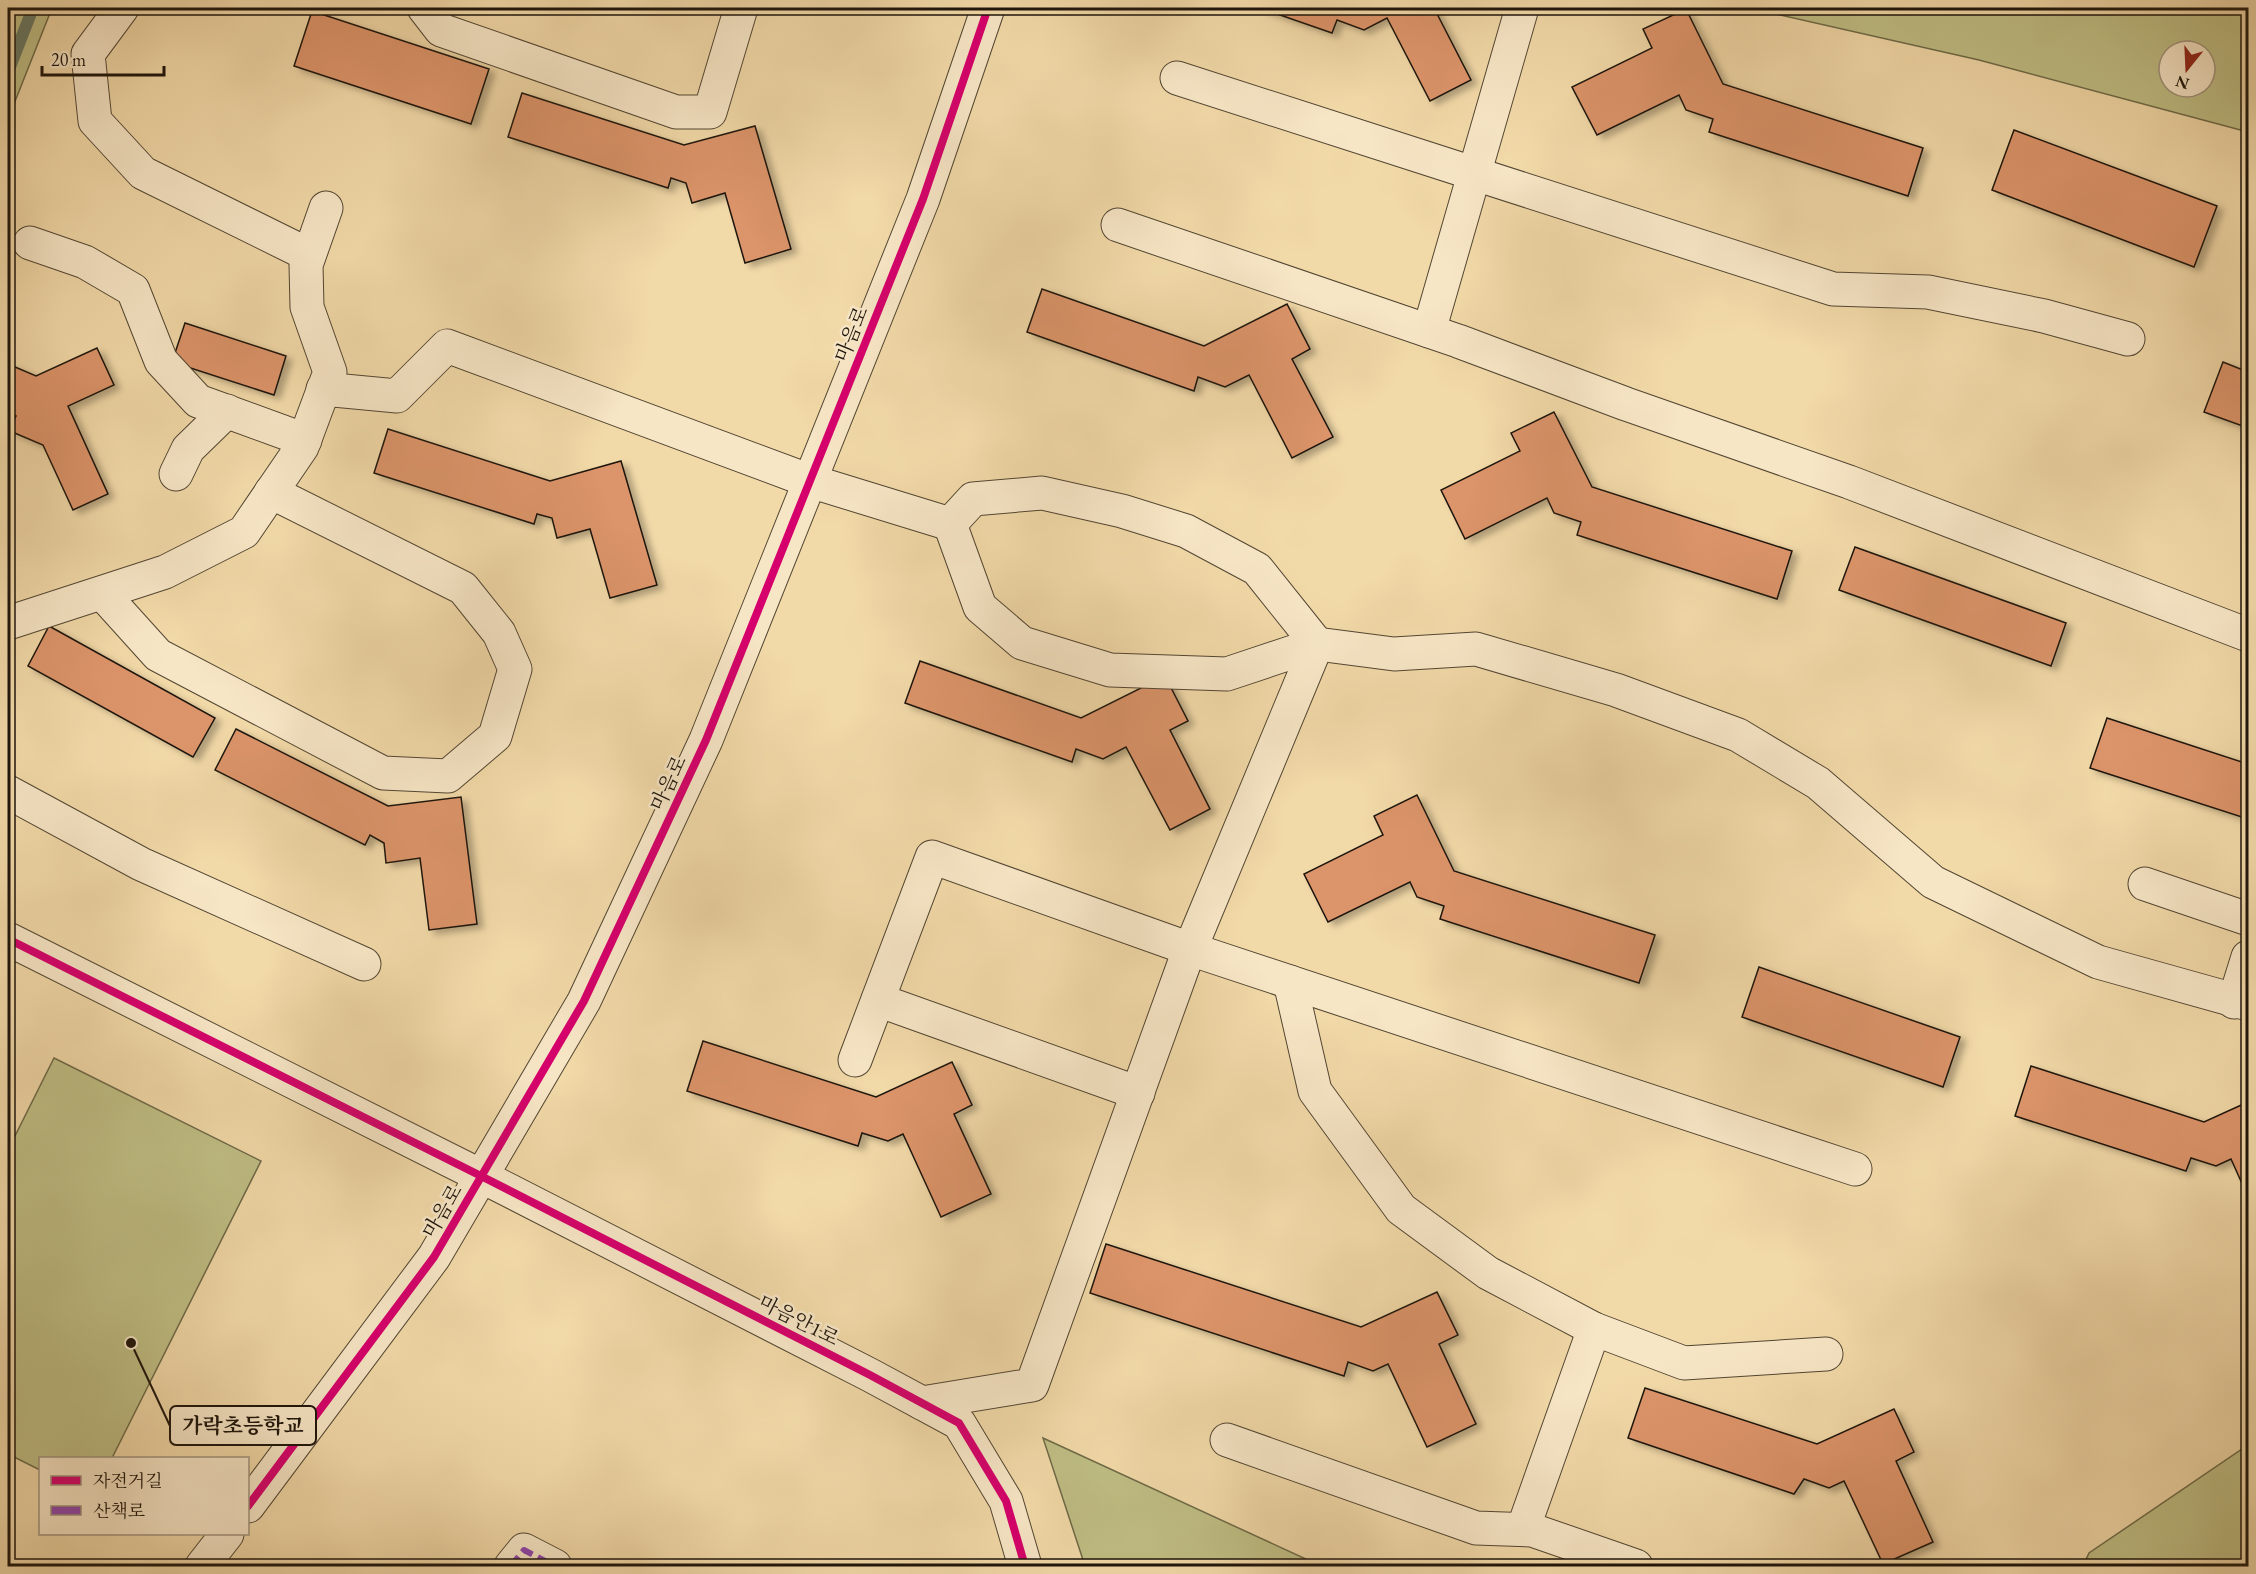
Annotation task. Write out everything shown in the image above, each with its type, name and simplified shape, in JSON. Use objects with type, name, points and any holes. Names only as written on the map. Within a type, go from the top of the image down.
[{"type":"street","points":[[122,8],[88,54],[95,121],[143,173],[309,255]]},
{"type":"street","points":[[424,8],[441,30],[676,112],[710,112],[741,8]]},
{"type":"street","name":"마음로","points":[[249,1505],[434,1257],[584,1001],[706,740],[923,200],[988,8]]},
{"type":"street","points":[[1429,331],[1522,8]]},
{"type":"street","points":[[1177,78],[1833,289],[1928,292],[2044,316],[2128,339]]},
{"type":"street","points":[[8,622],[165,572],[244,531],[305,440],[330,372],[307,307],[306,265],[326,208]]},
{"type":"street","points":[[1118,225],[1429,331],[1626,404],[1849,482],[2248,634]]},
{"type":"street","points":[[30,243],[85,261],[133,290],[161,361],[198,401],[305,440]]},
{"type":"street","points":[[323,389],[397,396],[447,346],[810,481],[950,524]]},
{"type":"street","points":[[176,474],[188,448],[227,411]]},
{"type":"street","points":[[102,592],[158,655],[383,773],[448,776],[495,736],[515,669],[500,633],[463,588],[272,492]]},
{"type":"street","points":[[950,524],[974,499],[1042,494],[1122,511],[1186,531],[1257,569],[1317,644]]},
{"type":"street","points":[[950,524],[980,607],[1022,643],[1110,670],[1227,675],[1317,644],[1394,654],[1476,650],[1616,690],[1738,735],[1818,783],[1933,882],[2098,962],[2241,1003],[2248,957]]},
{"type":"street","points":[[922,1403],[1032,1385],[1190,949],[1317,644]]},
{"type":"street","points":[[8,792],[141,864],[364,964]]},
{"type":"street","points":[[855,1060],[932,857],[1190,949],[1855,1169]]},
{"type":"street","points":[[2145,884],[2248,919]]},
{"type":"street","name":"마음안1로","points":[[8,939],[481,1176],[959,1423],[1006,1501],[1025,1566]]},
{"type":"street","points":[[1290,982],[1315,1091],[1401,1209],[1488,1273],[1593,1329],[1684,1363],[1826,1354]]},
{"type":"street","points":[[878,1000],[1138,1093]]},
{"type":"street","points":[[1523,1529],[1593,1329]]},
{"type":"street","points":[[1227,1440],[1476,1528],[1532,1530],[1636,1566]]},
{"type":"street","points":[[202,1566],[225,1535]]},
{"type":"street","points":[[511,1566],[524,1550],[555,1566]]},
{"type":"shaded area","points":[[8,8],[52,8],[8,119]]},
{"type":"shaded area","points":[[1749,8],[2248,8],[2248,132],[1979,60]]},
{"type":"shaded area","points":[[54,1058],[261,1161],[113,1457],[39,1457],[39,1470],[8,1454],[8,1150]]},
{"type":"shaded area","points":[[1043,1438],[1321,1566],[1085,1566]]},
{"type":"shaded area","points":[[2248,1445],[2248,1566],[2083,1566],[2089,1553]]},
{"type":"building","points":[[1260,8],[1434,8],[1471,80],[1430,101],[1387,18],[1364,30],[1337,20],[1332,33]]},
{"type":"building","points":[[1686,9],[1723,84],[1923,148],[1908,196],[1709,132],[1713,119],[1686,110],[1679,95],[1597,135],[1572,87],[1652,48],[1643,29]]},
{"type":"building","points":[[312,11],[489,69],[471,124],[294,66]]},
{"type":"building","points":[[522,93],[684,145],[755,126],[791,249],[745,263],[725,193],[692,203],[686,183],[671,178],[668,188],[508,137]]},
{"type":"building","points":[[2014,130],[2217,206],[2194,267],[1992,190]]},
{"type":"building","points":[[1042,289],[1204,346],[1287,304],[1310,349],[1292,359],[1333,437],[1292,458],[1249,375],[1225,387],[1198,377],[1194,391],[1027,332]]},
{"type":"building","points":[[185,323],[286,356],[274,395],[172,362]]},
{"type":"building","points":[[97,348],[114,385],[68,406],[108,494],[73,510],[43,445],[10,431],[16,416],[8,413],[8,364],[36,376]]},
{"type":"building","points":[[2223,362],[2248,372],[2248,428],[2204,412]]},
{"type":"building","points":[[1554,412],[1592,487],[1792,551],[1777,599],[1577,535],[1581,522],[1554,513],[1547,498],[1465,539],[1441,490],[1520,451],[1511,433]]},
{"type":"building","points":[[388,429],[550,481],[621,461],[657,585],[610,598],[590,529],[557,538],[552,518],[537,514],[534,524],[374,473]]},
{"type":"building","points":[[1855,547],[2066,623],[2051,666],[1839,590]]},
{"type":"building","points":[[49,626],[215,718],[193,757],[28,666]]},
{"type":"building","points":[[920,661],[1081,718],[1165,676],[1188,721],[1170,730],[1210,809],[1170,830],[1126,747],[1103,759],[1076,749],[1072,762],[905,703]]},
{"type":"building","points":[[2107,718],[2248,764],[2248,819],[2090,768]]},
{"type":"building","points":[[236,729],[388,806],[461,797],[477,924],[429,930],[420,858],[386,863],[384,843],[370,835],[365,845],[215,770]]},
{"type":"building","points":[[1417,795],[1454,871],[1655,935],[1639,983],[1440,919],[1444,906],[1417,897],[1410,882],[1328,922],[1304,874],[1383,835],[1374,816]]},
{"type":"building","points":[[1759,967],[1960,1037],[1943,1087],[1742,1017]]},
{"type":"building","points":[[703,1041],[876,1097],[952,1062],[972,1105],[954,1114],[991,1194],[941,1217],[903,1134],[888,1141],[862,1133],[858,1146],[687,1091]]},
{"type":"building","points":[[2031,1066],[2204,1122],[2248,1102],[2248,1197],[2231,1159],[2216,1166],[2191,1158],[2186,1171],[2015,1116]]},
{"type":"building","points":[[1106,1244],[1361,1327],[1437,1292],[1458,1335],[1439,1344],[1476,1424],[1427,1447],[1388,1364],[1373,1371],[1348,1362],[1344,1376],[1090,1293]]},
{"type":"building","points":[[1645,1388],[1817,1444],[1894,1409],[1914,1452],[1896,1461],[1933,1542],[1883,1564],[1844,1481],[1829,1488],[1804,1479],[1794,1494],[1628,1438]]},
{"type":"waterway","points":[[8,72],[33,8]]},
{"type":"marked path","points":[[511,1566],[524,1550],[555,1566]]},
{"type":"cycle path","points":[[249,1505],[434,1257],[584,1001],[706,740],[923,199],[988,8]]},
{"type":"cycle path","points":[[8,939],[481,1176],[959,1423],[1006,1501],[1025,1566]]},
{"type":"place","name":"가락초등학교","points":[[131,1343]]}]
